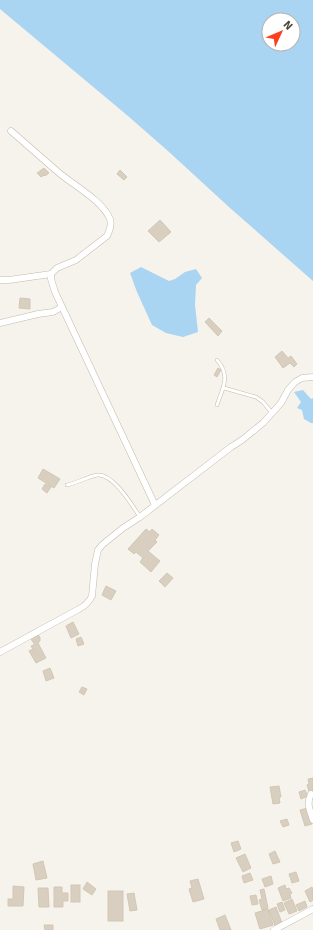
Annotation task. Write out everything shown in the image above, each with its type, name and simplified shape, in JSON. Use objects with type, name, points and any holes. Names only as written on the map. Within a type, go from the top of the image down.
[{"type":"street","points":[[0,280],[51,274],[57,268],[76,260],[107,236],[112,223],[107,214],[91,196],[58,172],[11,131]]},
{"type":"street","points":[[51,274],[55,292],[155,505]]},
{"type":"street","points":[[0,324],[38,314],[53,312],[62,307]]},
{"type":"street","points":[[0,652],[85,605],[91,599],[93,593],[95,564],[98,550],[106,541],[140,517],[263,423],[281,403],[288,390],[295,382],[302,378],[313,377]]},
{"type":"street","points":[[310,794],[308,804],[313,820]]},
{"type":"street","points":[[274,930],[313,909]]},
{"type":"lane","points":[[217,360],[222,366],[225,378],[224,388],[217,405]]},
{"type":"lane","points":[[224,388],[256,397],[263,402],[272,413]]},
{"type":"lane","points":[[67,485],[97,475],[106,477],[118,486],[140,517]]},
{"type":"water","points":[[0,0],[313,0],[313,281],[230,208],[128,116],[0,9]]},
{"type":"water","points":[[141,267],[169,281],[185,272],[196,269],[202,278],[196,285],[195,305],[198,332],[183,337],[166,333],[152,325],[130,273]]},
{"type":"water","points":[[303,390],[311,399],[313,398],[313,423],[304,419],[302,410],[297,408],[301,402],[294,392]]},
{"type":"building","points":[[44,168],[49,173],[41,177],[37,173]]},
{"type":"building","points":[[120,170],[127,177],[124,180],[117,174]]},
{"type":"building","points":[[160,220],[171,232],[159,242],[148,231]]},
{"type":"building","points":[[20,298],[30,299],[30,309],[19,308]]},
{"type":"building","points":[[209,318],[222,331],[218,336],[205,322]]},
{"type":"building","points":[[282,351],[288,358],[291,356],[297,364],[294,367],[290,363],[283,368],[275,357]]},
{"type":"building","points":[[218,368],[221,370],[217,377],[214,375]]},
{"type":"building","points":[[43,469],[60,479],[54,488],[38,478]]},
{"type":"building","points":[[45,484],[51,487],[47,493],[42,489]]},
{"type":"building","points":[[146,529],[150,532],[152,529],[159,535],[155,540],[157,542],[148,551],[160,561],[151,572],[140,562],[143,558],[136,552],[134,554],[128,549]]},
{"type":"building","points":[[167,573],[173,578],[165,587],[159,581]]},
{"type":"building","points":[[106,586],[116,591],[111,600],[102,595]]},
{"type":"building","points":[[73,622],[79,634],[71,638],[66,626]]},
{"type":"building","points":[[34,634],[40,637],[40,641],[38,643],[46,658],[36,663],[29,651],[33,649],[31,646],[34,645],[34,643],[31,637]]},
{"type":"building","points":[[81,637],[84,644],[78,646],[76,639]]},
{"type":"building","points":[[50,668],[54,678],[46,681],[43,671]]},
{"type":"building","points":[[82,687],[87,689],[84,695],[79,692]]},
{"type":"building","points":[[313,778],[313,793],[310,794],[307,785],[309,784],[308,779]]},
{"type":"building","points":[[279,786],[281,797],[279,797],[280,803],[273,804],[270,787]]},
{"type":"building","points":[[305,790],[308,796],[301,799],[299,792]]},
{"type":"building","points":[[308,808],[312,824],[305,826],[300,810]]},
{"type":"building","points":[[287,819],[289,825],[283,827],[280,821]]},
{"type":"building","points":[[238,841],[241,849],[234,852],[231,843]]},
{"type":"building","points":[[275,851],[280,862],[273,864],[269,854]]},
{"type":"building","points":[[245,854],[251,868],[243,872],[236,858]]},
{"type":"building","points":[[43,861],[47,878],[36,880],[33,864]]},
{"type":"building","points":[[296,872],[299,881],[292,883],[289,874]]},
{"type":"building","points":[[250,873],[253,880],[244,883],[242,876]]},
{"type":"building","points":[[271,876],[273,884],[265,887],[262,879]]},
{"type":"building","points":[[198,879],[204,899],[193,902],[189,889],[192,888],[190,881]]},
{"type":"building","points":[[87,882],[96,889],[92,895],[83,889]]},
{"type":"building","points":[[71,885],[80,885],[80,902],[71,902]]},
{"type":"building","points":[[285,885],[286,889],[289,888],[292,893],[290,894],[291,898],[283,901],[278,888]]},
{"type":"building","points":[[13,886],[24,887],[23,906],[8,906],[8,899],[13,899]]},
{"type":"building","points":[[54,887],[62,887],[62,893],[68,893],[68,901],[63,901],[63,907],[54,907]]},
{"type":"building","points":[[312,887],[313,900],[310,902],[305,891]]},
{"type":"building","points":[[38,888],[48,888],[49,907],[39,907]]},
{"type":"building","points":[[264,889],[268,908],[262,910],[259,900],[262,899],[260,890]]},
{"type":"building","points":[[108,891],[123,891],[123,921],[108,921]]},
{"type":"building","points":[[134,893],[137,910],[130,911],[127,894]]},
{"type":"building","points":[[256,895],[258,904],[252,905],[250,896]]},
{"type":"building","points":[[292,899],[297,911],[289,914],[284,903]]},
{"type":"building","points":[[305,901],[307,907],[299,911],[296,905]]},
{"type":"building","points":[[282,902],[285,910],[280,912],[277,904]]},
{"type":"building","points":[[276,907],[282,923],[275,926],[269,910]]},
{"type":"building","points":[[268,909],[273,925],[260,929],[255,913]]},
{"type":"building","points":[[225,915],[231,930],[220,930],[216,919]]},
{"type":"building","points":[[44,925],[53,925],[53,930],[45,930]]}]
